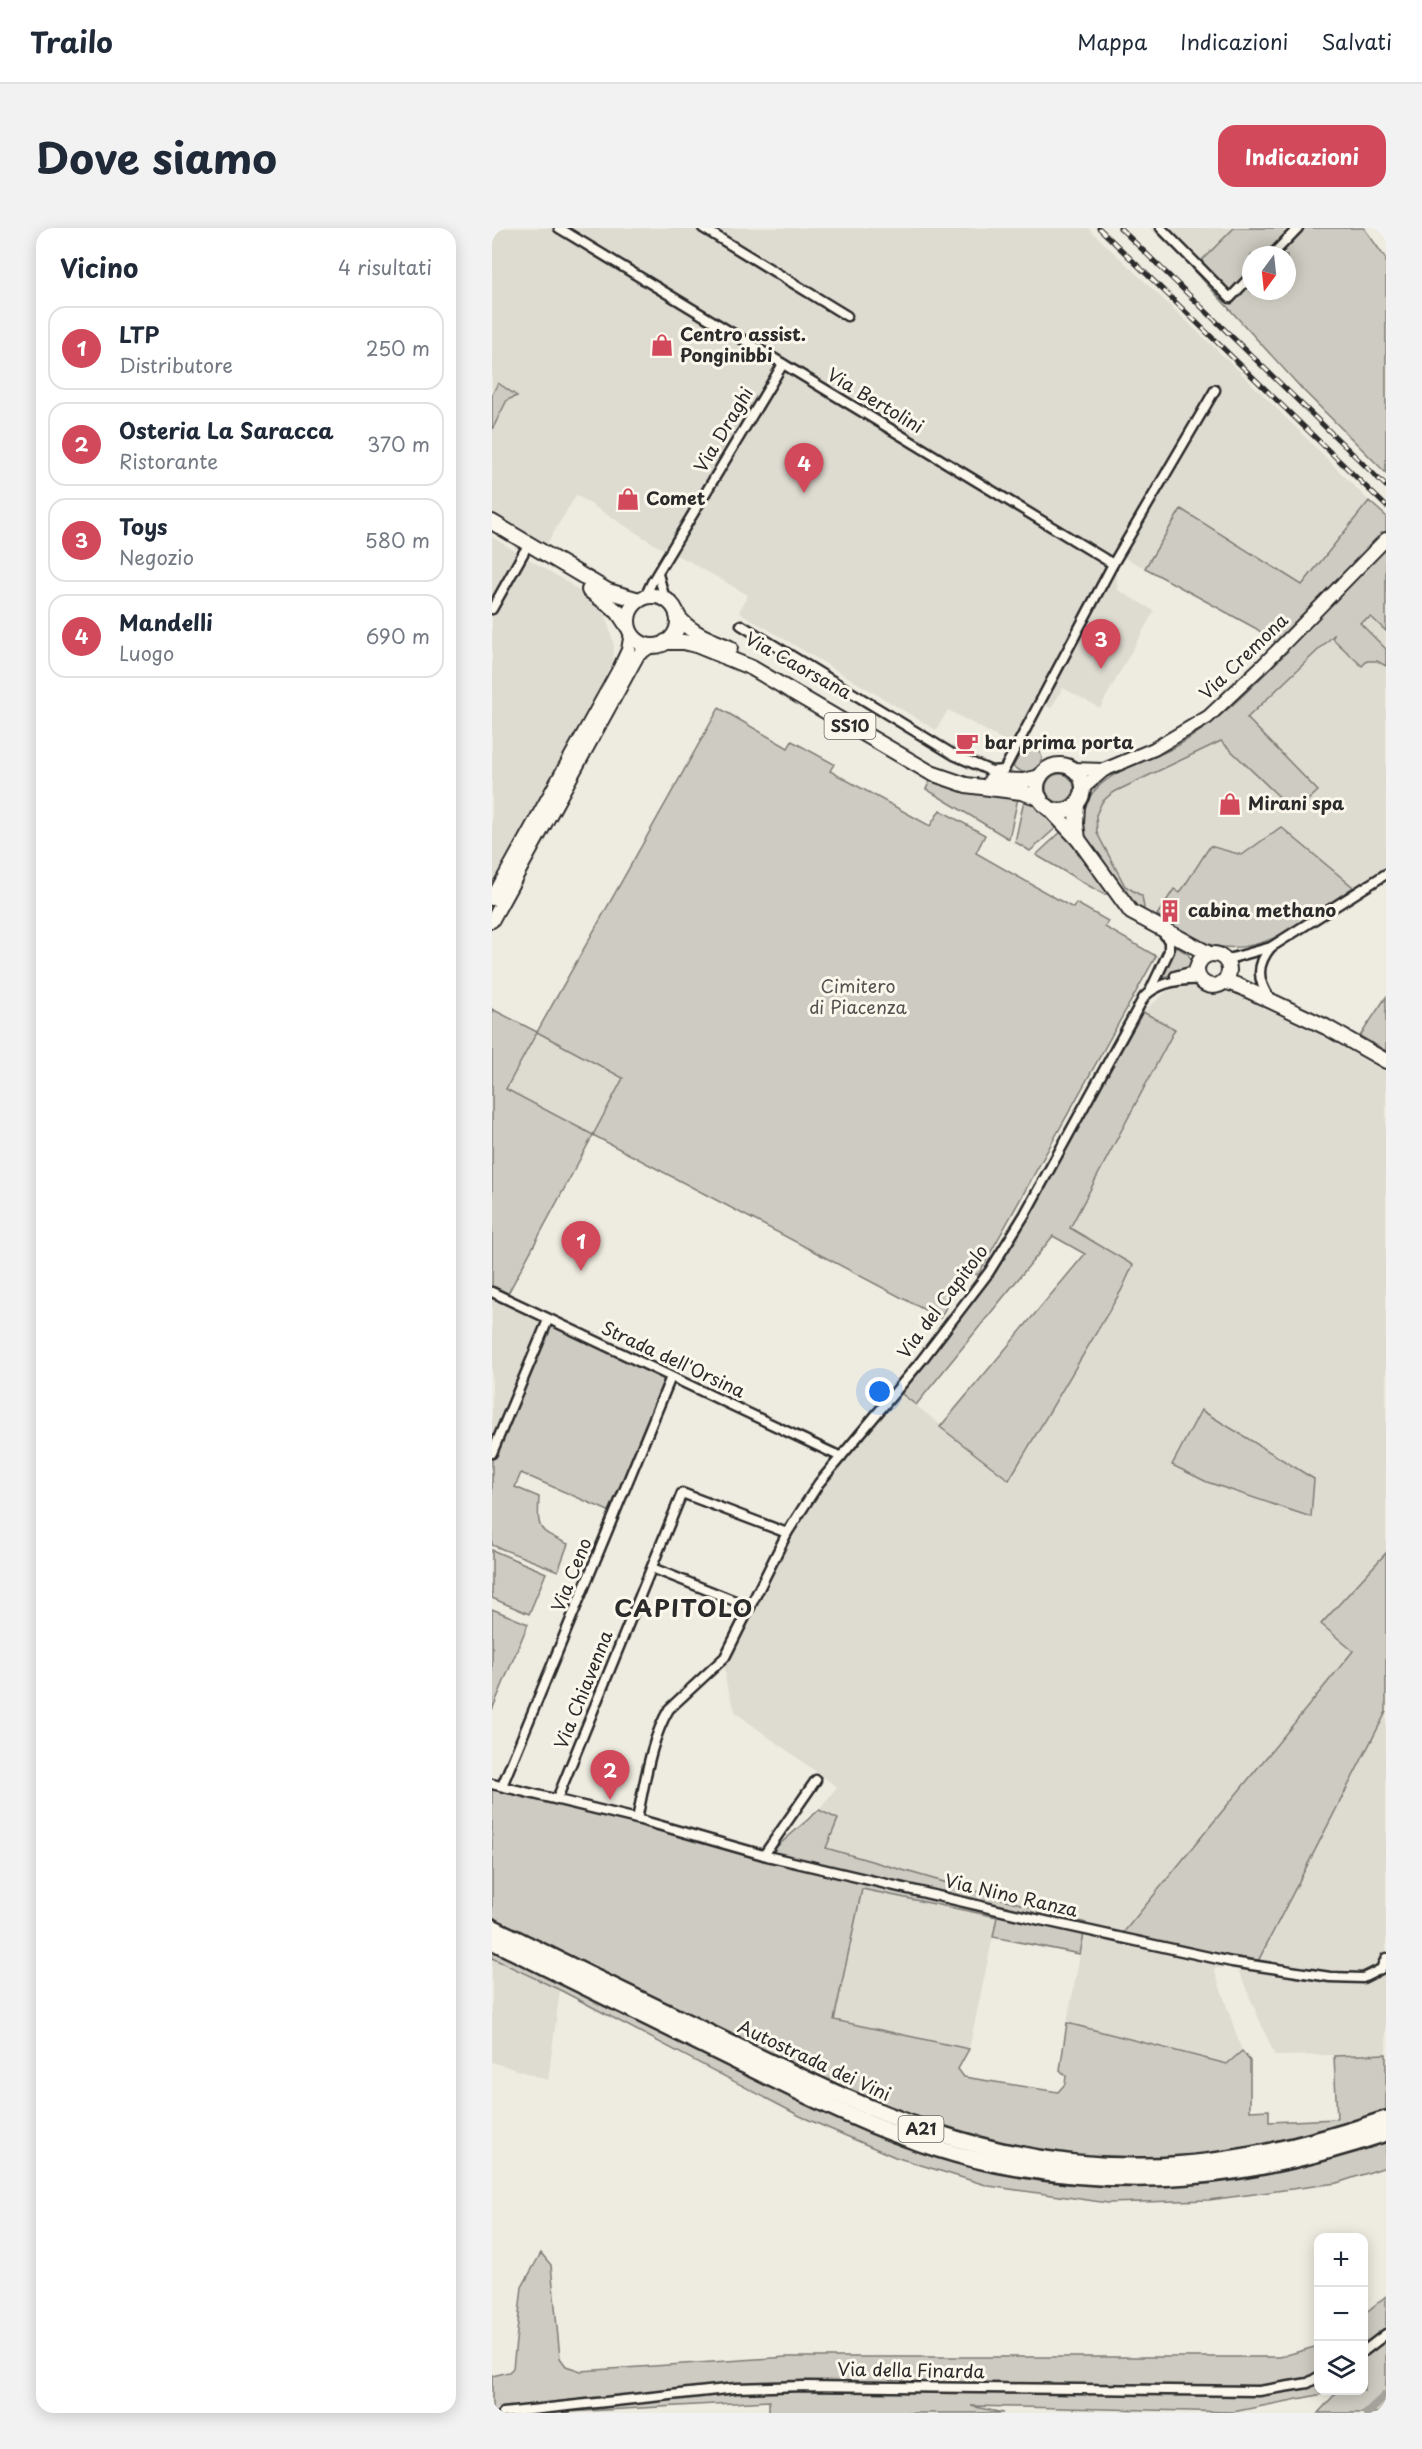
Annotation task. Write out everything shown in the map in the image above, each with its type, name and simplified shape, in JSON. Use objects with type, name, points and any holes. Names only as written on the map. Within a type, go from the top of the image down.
[{"type":"highway","name":"Autostrada dei Vini","points":[[492,1927],[861,2105],[921,2129],[1002,2152],[1097,2165],[1143,2166],[1206,2163],[1304,2145],[1386,2119]]},
{"type":"highway","name":"Autostrada dei Vini","points":[[492,1941],[808,2097],[906,2138],[999,2165],[1100,2177],[1160,2179],[1208,2176],[1307,2158],[1386,2133]]},
{"type":"main road","points":[[492,522],[608,591],[642,599],[659,597],[665,599]]},
{"type":"main road","name":"SS10","points":[[492,532],[598,596],[618,612],[643,644],[658,644]]},
{"type":"main road","name":"Via Cremona","points":[[1104,770],[1154,749],[1208,717],[1265,663],[1386,539]]},
{"type":"main road","points":[[492,899],[628,651],[629,612],[642,599]]},
{"type":"main road","name":"SS10","points":[[665,599],[677,615]]},
{"type":"main road","points":[[492,921],[638,655],[675,631],[677,615]]},
{"type":"main road","name":"Via Caorsana","points":[[677,615],[682,623],[695,632],[755,659],[935,766],[965,776],[996,781],[1023,781],[1040,777]]},
{"type":"main road","name":"Via Caorsana","points":[[658,644],[684,642],[696,645],[752,668],[931,773],[966,785],[1021,792],[1043,802]]},
{"type":"main road","name":"SS10","points":[[1040,777],[1057,765],[1072,769],[1104,770]]},
{"type":"main road","points":[[1072,769],[1082,780],[1083,788]]},
{"type":"main road","points":[[1078,839],[1077,803],[1083,788],[1104,770]]},
{"type":"main road","points":[[1040,777],[1038,784],[1043,802],[1078,839],[1131,912],[1173,936],[1202,959]]},
{"type":"main road","name":"SS10","points":[[1043,802],[1052,809],[1065,810],[1077,803]]},
{"type":"main road","points":[[1202,959],[1220,955],[1227,962],[1231,978],[1239,986]]},
{"type":"main road","points":[[1202,959],[1197,970],[1201,980],[1210,986],[1220,984],[1228,976],[1227,962]]},
{"type":"main road","points":[[1224,981],[1326,1027],[1386,1061]]},
{"type":"street","name":"Via Bertolini","points":[[559,228],[1113,564]]},
{"type":"street","points":[[703,228],[847,316]]},
{"type":"street","points":[[1161,228],[1230,298],[1242,285]]},
{"type":"street","points":[[1281,246],[1298,228]]},
{"type":"street","name":"Via Draghi","points":[[642,599],[783,364]]},
{"type":"street","points":[[741,626],[954,755],[991,771],[1004,770],[1113,564],[1215,390]]},
{"type":"street","points":[[492,609],[524,552]]},
{"type":"street","points":[[658,574],[665,599]]},
{"type":"street","points":[[1227,962],[1271,947],[1386,874]]},
{"type":"street","points":[[1155,987],[1170,946],[1160,928]]},
{"type":"street","points":[[1270,1000],[1261,987],[1259,975],[1263,956],[1271,947]]},
{"type":"street","points":[[1155,987],[1191,972],[1202,959]]},
{"type":"street","name":"Via del Capitolo","points":[[637,1819],[663,1719],[680,1698],[725,1657],[787,1533],[819,1483],[921,1360],[989,1272],[1025,1214],[1147,994],[1155,987],[1185,979],[1201,980]]},
{"type":"street","name":"Strada dell'Orsina","points":[[492,1292],[841,1457]]},
{"type":"street","points":[[492,1453],[548,1320]]},
{"type":"street","name":"Via Ceno","points":[[502,1786],[671,1377]]},
{"type":"street","name":"Via Chiavenna","points":[[557,1799],[682,1493],[787,1533]]},
{"type":"street","points":[[652,1568],[750,1606]]},
{"type":"street","points":[[764,1855],[816,1780]]},
{"type":"street","name":"Via Nino Ranza","points":[[492,1784],[637,1819],[764,1855],[1232,1962],[1330,1977],[1363,1978],[1381,1969],[1386,1958]]},
{"type":"street","points":[[1368,2348],[1386,2334]]},
{"type":"street","name":"Via della Finarda","points":[[503,2413],[736,2388],[804,2386],[1259,2391],[1314,2379]]},
{"type":"shaded area","points":[[492,228],[1088,228],[1237,369],[1369,501],[1302,585],[1181,509],[1145,568],[1113,552],[1118,590],[1154,611],[1100,708],[1063,688],[1051,708],[1040,703],[1016,747],[948,710],[936,730],[739,612],[748,595],[687,560],[659,547],[576,495],[545,547],[492,517],[492,430],[507,400],[498,383],[492,395]]},
{"type":"shaded area","points":[[1150,228],[1234,228],[1193,269]]},
{"type":"shaded area","points":[[492,537],[567,582],[587,597],[606,616],[614,646],[613,661],[492,904]]},
{"type":"shaded area","points":[[1386,585],[1386,867],[1353,887],[1281,827],[1242,855],[1210,846],[1180,893],[1174,889],[1157,915],[1144,908],[1141,896],[1125,886],[1097,833],[1096,815],[1102,802],[1112,793],[1221,741],[1296,811],[1317,790],[1247,718]]},
{"type":"shaded area","points":[[1184,986],[1231,993],[1319,1034],[1386,1072],[1386,1553],[1321,1624],[1353,1651],[1123,1933],[1236,1965],[1214,1969],[1242,2051],[1227,2064],[1067,2023],[1086,1923],[930,1880],[826,1848],[838,1819],[819,1810],[837,1787],[736,1713],[726,1683],[724,1657],[789,1533],[819,1484],[897,1390],[1009,1480],[1133,1265],[1069,1228],[1175,1030],[1143,1012],[1167,991]]},
{"type":"shaded area","points":[[537,1032],[623,1078],[593,1135],[506,1090]]},
{"type":"shaded area","points":[[492,1292],[549,1319],[492,1456]]},
{"type":"shaded area","points":[[1386,1712],[1386,2054],[1275,2056],[1236,1965],[1256,1965]]},
{"type":"shaded area","points":[[862,1889],[997,1917],[969,2049],[833,2020]]},
{"type":"shaded area","points":[[492,1958],[560,1990],[548,2080],[492,2062]]},
{"type":"green space","points":[[1234,228],[1364,228],[1386,259],[1386,473],[1303,390],[1193,269]]},
{"type":"green space","points":[[498,383],[517,396],[507,400],[492,430],[492,395]]},
{"type":"green space","points":[[1369,501],[1386,516],[1386,631],[1371,617],[1360,623],[1386,649],[1386,666],[1377,661],[1367,661],[1362,666],[1332,638],[1335,634],[1247,718],[1318,791],[1295,812],[1221,741],[1112,793],[1102,802],[1096,815],[1097,833],[1125,886],[1142,896],[1144,908],[1142,912],[1134,906],[1084,836],[1081,827],[1084,827],[1085,811],[1090,797],[1104,781],[1177,746],[1208,726],[1288,651],[1255,628],[1145,568],[1181,509],[1302,585]]},
{"type":"green space","name":"Cimitero di Piacenza","points":[[719,708],[788,748],[792,741],[834,764],[830,771],[930,826],[940,810],[985,835],[976,853],[1073,908],[1076,903],[1108,921],[1105,927],[1156,956],[978,1275],[967,1270],[940,1318],[593,1135],[623,1078],[537,1032]]},
{"type":"green space","points":[[1026,742],[1037,743],[1042,758],[1037,773],[1027,777],[1013,767]]},
{"type":"green space","points":[[1060,774],[1070,778],[1074,788],[1070,798],[1060,802],[1050,798],[1046,788],[1050,778]]},
{"type":"green space","points":[[931,779],[1018,798],[1009,839],[926,789]]},
{"type":"green space","points":[[1024,800],[1043,809],[1059,825],[1030,851],[1015,842]]},
{"type":"green space","points":[[1281,827],[1353,887],[1286,932],[1267,941],[1248,946],[1229,948],[1202,942],[1157,915],[1174,889],[1180,893],[1210,846],[1242,855]]},
{"type":"green space","points":[[1063,830],[1109,894],[1103,894],[1036,855]]},
{"type":"green space","points":[[1177,947],[1188,954],[1192,966],[1159,979]]},
{"type":"green space","points":[[1386,997],[1386,1051],[1360,1036]]},
{"type":"green space","points":[[492,1009],[537,1032],[506,1089],[593,1135],[505,1299],[492,1292]]},
{"type":"green space","points":[[1143,1012],[1175,1029],[1070,1228],[1133,1265],[1121,1291],[1009,1480],[940,1427],[1085,1254],[1053,1236],[916,1405],[897,1390],[1026,1219]]},
{"type":"green space","points":[[548,1320],[671,1377],[613,1513],[521,1473],[515,1487],[539,1497],[538,1517],[542,1528],[551,1536],[568,1544],[558,1571],[492,1545],[492,1456]]},
{"type":"green space","points":[[1201,1410],[1314,1479],[1311,1517],[1207,1482],[1172,1465]]},
{"type":"green space","points":[[492,1550],[546,1573],[529,1614],[492,1598]]},
{"type":"green space","points":[[1386,1553],[1386,1712],[1256,1965],[1236,1965],[1123,1933],[1353,1651],[1321,1624]]},
{"type":"green space","points":[[492,1609],[528,1624],[492,1710]]},
{"type":"green space","points":[[492,1784],[766,1856],[819,1810],[838,1819],[826,1848],[1086,1923],[1080,1954],[993,1937],[997,1917],[862,1889],[834,2020],[969,2049],[958,2069],[964,2077],[1058,2092],[1065,2084],[1066,2076],[1060,2070],[1067,2023],[1227,2064],[1242,2051],[1250,2061],[1250,2111],[1269,2110],[1269,2122],[1337,2119],[1334,2056],[1386,2054],[1386,2167],[1337,2183],[1209,2200],[1108,2203],[989,2186],[895,2157],[800,2116],[560,1990],[492,1958]]},
{"type":"green space","points":[[541,2253],[551,2265],[560,2358],[566,2366],[581,2371],[787,2357],[1280,2357],[1314,2347],[1314,2395],[1318,2395],[1233,2412],[971,2406],[1003,2413],[769,2413],[769,2401],[550,2413],[492,2413],[492,2376],[509,2372],[513,2368],[522,2287]]},
{"type":"green space","points":[[1386,2296],[1386,2413],[1318,2413],[1334,2395],[1368,2395],[1368,2311]]},
{"type":"waterway","points":[[1367,2413],[1386,2395]]},
{"type":"railway","points":[[1099,228],[1386,506]]},
{"type":"railway","points":[[1120,228],[1386,486]]},
{"type":"place","name":"Centro assist. Ponginibbi","points":[[662,345]]},
{"type":"place","name":"Mandelli","points":[[804,493]]},
{"type":"place","name":"Comet","points":[[628,499]]},
{"type":"place","name":"Toys","points":[[1101,669]]},
{"type":"place","name":"bar prima porta","points":[[967,743]]},
{"type":"place","name":"Mirani spa","points":[[1230,804]]},
{"type":"place","name":"cabina methano","points":[[1170,911]]},
{"type":"place","name":"LTP","points":[[581,1271]]},
{"type":"place","name":"Osteria La Saracca","points":[[610,1800]]},
{"type":"district","name":"CAPITOLO","points":[[684,1609]]}]
